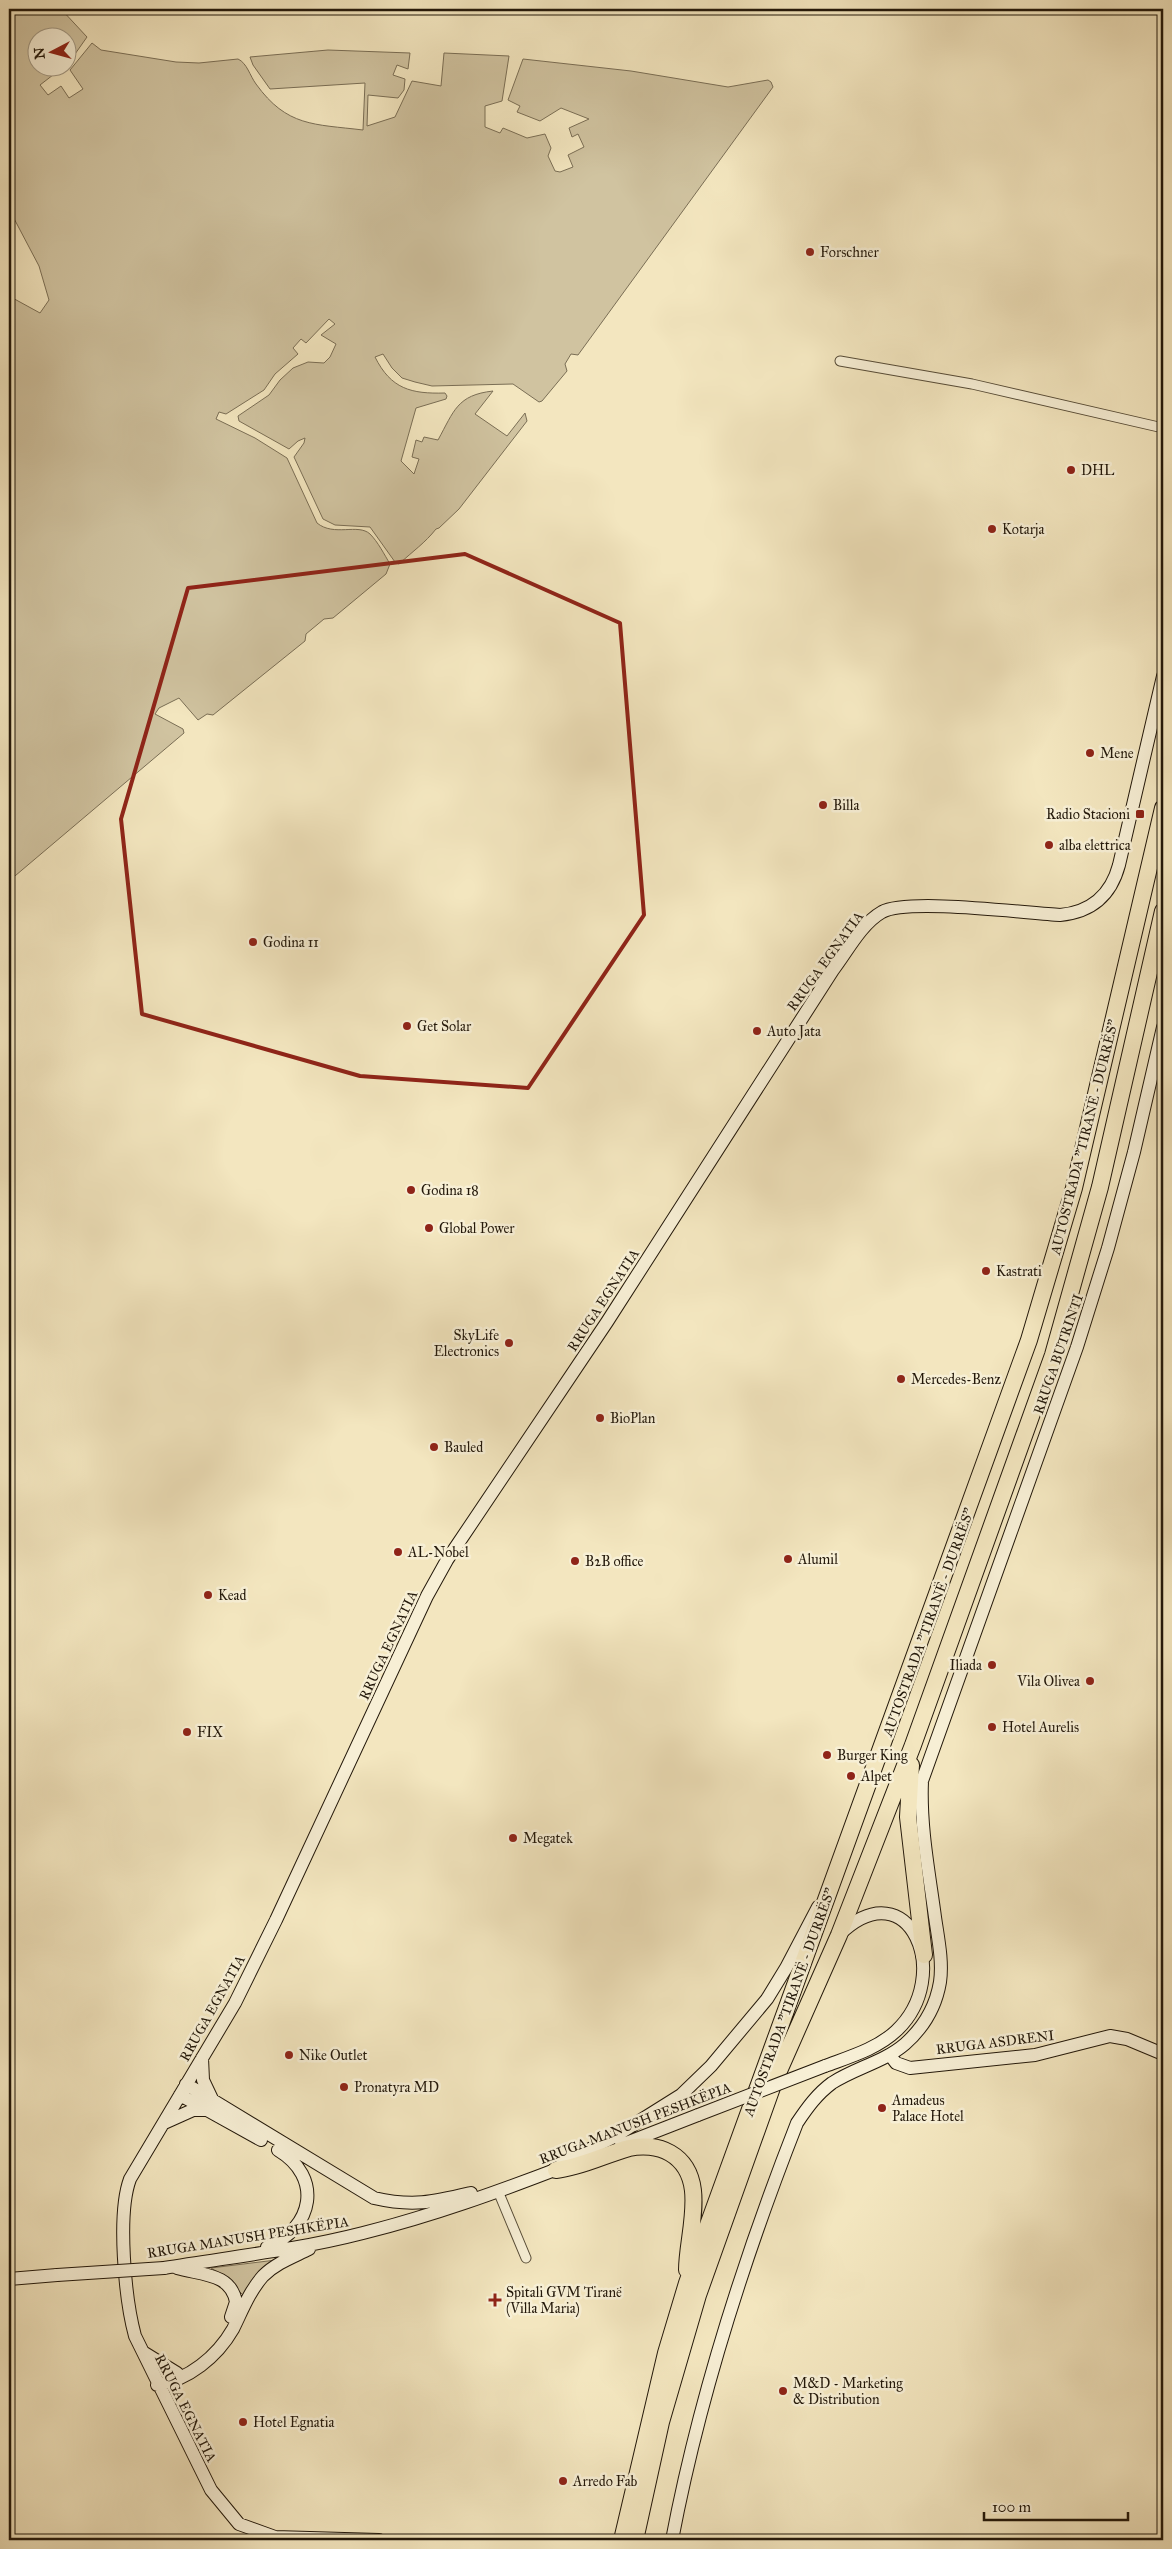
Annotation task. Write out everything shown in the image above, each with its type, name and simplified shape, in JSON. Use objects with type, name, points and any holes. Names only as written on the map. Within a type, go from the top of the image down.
[{"type":"highway","name":"AUTOSTRADA \"TIRANË - DURRËS\"","points":[[622,2540],[666,2352],[687,2283],[829,1890],[899,1703],[1029,1340],[1074,1188],[1163,808]]},
{"type":"highway","name":"AUTOSTRADA \"TIRANË - DURRËS\"","points":[[635,2540],[668,2398],[698,2295],[774,2082],[839,1935],[913,1745],[1053,1355],[1100,1187],[1163,911]]},
{"type":"highway","points":[[913,1745],[916,1781],[908,1817],[924,1956]]},
{"type":"highway","points":[[556,2170],[577,2167],[630,2148],[642,2146],[664,2149],[681,2161],[690,2175],[694,2195],[687,2248],[687,2283]]},
{"type":"main road","name":"RRUGA EGNATIA","points":[[379,2540],[275,2537],[239,2524],[211,2490],[134,2336],[130,2315],[123,2221],[125,2197],[134,2169],[235,2003],[427,1596],[448,1560],[586,1355],[795,1028],[855,941],[874,918],[891,908],[1060,915],[1082,911],[1104,897],[1118,870],[1163,676]]},
{"type":"main road","name":"RRUGA BUTRINTI","points":[[672,2540],[699,2417],[734,2299],[797,2123],[814,2099],[833,2083],[890,2055],[906,2043],[922,2026],[934,2004],[940,1981],[939,1950],[916,1781],[956,1682],[1077,1347],[1131,1161],[1163,1026]]},
{"type":"main road","points":[[556,2170],[572,2158],[614,2137],[681,2095],[711,2066],[767,1999],[786,1968],[815,1911],[829,1890]]},
{"type":"main road","points":[[839,1935],[862,1918],[881,1914],[893,1916],[911,1928],[924,1956]]},
{"type":"main road","name":"RRUGA MANUSH PESHKËPIA","points":[[9,2279],[168,2267],[328,2241],[444,2210],[498,2191],[872,2048],[895,2032],[905,2022],[914,2007],[923,1981],[924,1956]]},
{"type":"main road","name":"RRUGA ASDRENI","points":[[890,2055],[896,2063],[910,2068],[1035,2055],[1110,2036],[1119,2036],[1163,2054]]},
{"type":"main road","points":[[202,2058],[203,2080],[211,2106],[290,2158],[306,2179],[307,2208],[299,2224],[290,2234],[275,2244],[249,2255]]},
{"type":"main road","points":[[183,2090],[374,2198],[398,2204],[424,2204],[479,2192],[498,2191]]},
{"type":"main road","points":[[164,2122],[192,2110],[211,2106]]},
{"type":"main road","points":[[158,2385],[205,2362],[231,2332],[250,2294],[264,2275],[285,2260],[328,2241]]},
{"type":"main road","points":[[166,2403],[172,2389],[183,2373],[206,2353],[232,2316],[236,2302],[232,2290],[223,2280],[168,2267]]},
{"type":"main road","points":[[141,2351],[155,2362],[183,2373]]},
{"type":"street","points":[[840,361],[972,384],[1163,428]]},
{"type":"street","points":[[498,2191],[526,2258]]},
{"type":"highlighted area","points":[[465,554],[620,623],[644,915],[528,1088],[360,1076],[142,1014],[121,819],[188,588]]},
{"type":"shaded area","points":[[9,9],[61,9],[87,37],[78,50],[78,28],[28,28],[28,78],[49,78],[40,85],[48,95],[61,86],[69,98],[83,89],[75,78],[78,78],[78,60],[92,43],[101,50],[176,62],[199,63],[238,59],[244,63],[256,84],[267,98],[291,116],[316,124],[363,130],[365,83],[270,89],[253,65],[250,57],[328,50],[410,53],[408,69],[397,65],[393,75],[405,79],[404,90],[398,98],[368,95],[367,126],[395,117],[412,81],[441,86],[444,53],[509,56],[502,101],[485,106],[485,127],[500,133],[503,128],[527,138],[545,134],[551,148],[548,156],[555,171],[560,172],[573,167],[568,155],[584,147],[578,134],[572,137],[569,128],[589,119],[561,108],[540,121],[517,112],[520,106],[508,100],[523,59],[631,71],[728,87],[768,80],[773,87],[578,355],[571,354],[565,364],[567,371],[542,401],[539,402],[513,384],[432,386],[415,382],[402,378],[392,368],[383,354],[375,357],[381,368],[395,383],[412,390],[445,393],[447,396],[446,399],[416,408],[401,461],[414,474],[419,459],[412,457],[416,440],[422,442],[424,437],[438,440],[458,406],[471,396],[493,391],[475,414],[507,436],[525,413],[527,421],[459,509],[399,564],[395,562],[370,527],[335,525],[323,519],[294,457],[304,443],[305,438],[289,449],[239,421],[238,416],[269,395],[280,380],[293,368],[308,362],[324,363],[330,357],[336,344],[321,335],[335,324],[329,319],[306,343],[301,339],[293,348],[298,354],[275,374],[264,390],[226,414],[219,412],[216,419],[255,438],[287,458],[317,523],[331,529],[359,530],[370,534],[390,564],[386,574],[333,618],[324,619],[306,634],[305,641],[213,715],[207,714],[198,720],[179,698],[159,708],[155,714],[183,729],[184,733],[9,881],[9,296],[40,313],[49,300],[39,266],[9,209]]},
{"type":"shaded area","points":[[276,2260],[243,2295],[223,2275],[211,2268]]},
{"type":"place","name":"Forschner","points":[[810,252]]},
{"type":"place","name":"DHL","points":[[1071,470]]},
{"type":"place","name":"Kotarja","points":[[992,529]]},
{"type":"place","name":"Mene","points":[[1090,753]]},
{"type":"place","name":"Billa","points":[[823,805]]},
{"type":"place","name":"Radio Stacioni","points":[[1140,814]]},
{"type":"place","name":"alba elettrica","points":[[1049,845]]},
{"type":"place","name":"Godina 11","points":[[253,942]]},
{"type":"place","name":"Get Solar","points":[[407,1026]]},
{"type":"place","name":"Auto Jata","points":[[757,1031]]},
{"type":"place","name":"Godina 18","points":[[411,1190]]},
{"type":"place","name":"Global Power","points":[[429,1228]]},
{"type":"place","name":"Kastrati","points":[[986,1271]]},
{"type":"place","name":"SkyLife Electronics","points":[[509,1343]]},
{"type":"place","name":"Mercedes-Benz","points":[[901,1379]]},
{"type":"place","name":"BioPlan","points":[[600,1418]]},
{"type":"place","name":"Bauled","points":[[434,1447]]},
{"type":"place","name":"AL-Nobel","points":[[398,1552]]},
{"type":"place","name":"Alumil","points":[[788,1559]]},
{"type":"place","name":"B2B office","points":[[575,1561]]},
{"type":"place","name":"Kead","points":[[208,1595]]},
{"type":"place","name":"Iliada","points":[[992,1665]]},
{"type":"place","name":"Vila Olivea","points":[[1090,1681]]},
{"type":"place","name":"Hotel Aurelis","points":[[992,1727]]},
{"type":"place","name":"FIX","points":[[187,1732]]},
{"type":"place","name":"Burger King","points":[[827,1755]]},
{"type":"place","name":"Alpet","points":[[851,1776]]},
{"type":"place","name":"Megatek","points":[[513,1838]]},
{"type":"place","name":"Nike Outlet","points":[[289,2055]]},
{"type":"place","name":"Pronatyra MD","points":[[344,2087]]},
{"type":"place","name":"Amadeus Palace Hotel","points":[[882,2108]]},
{"type":"place","name":"Spitali GVM Tiranë (Villa Maria)","points":[[495,2300]]},
{"type":"place","name":"M&D - Marketing & Distribution","points":[[783,2391]]},
{"type":"place","name":"Hotel Egnatia","points":[[243,2422]]},
{"type":"place","name":"Arredo Fab","points":[[563,2481]]}]
